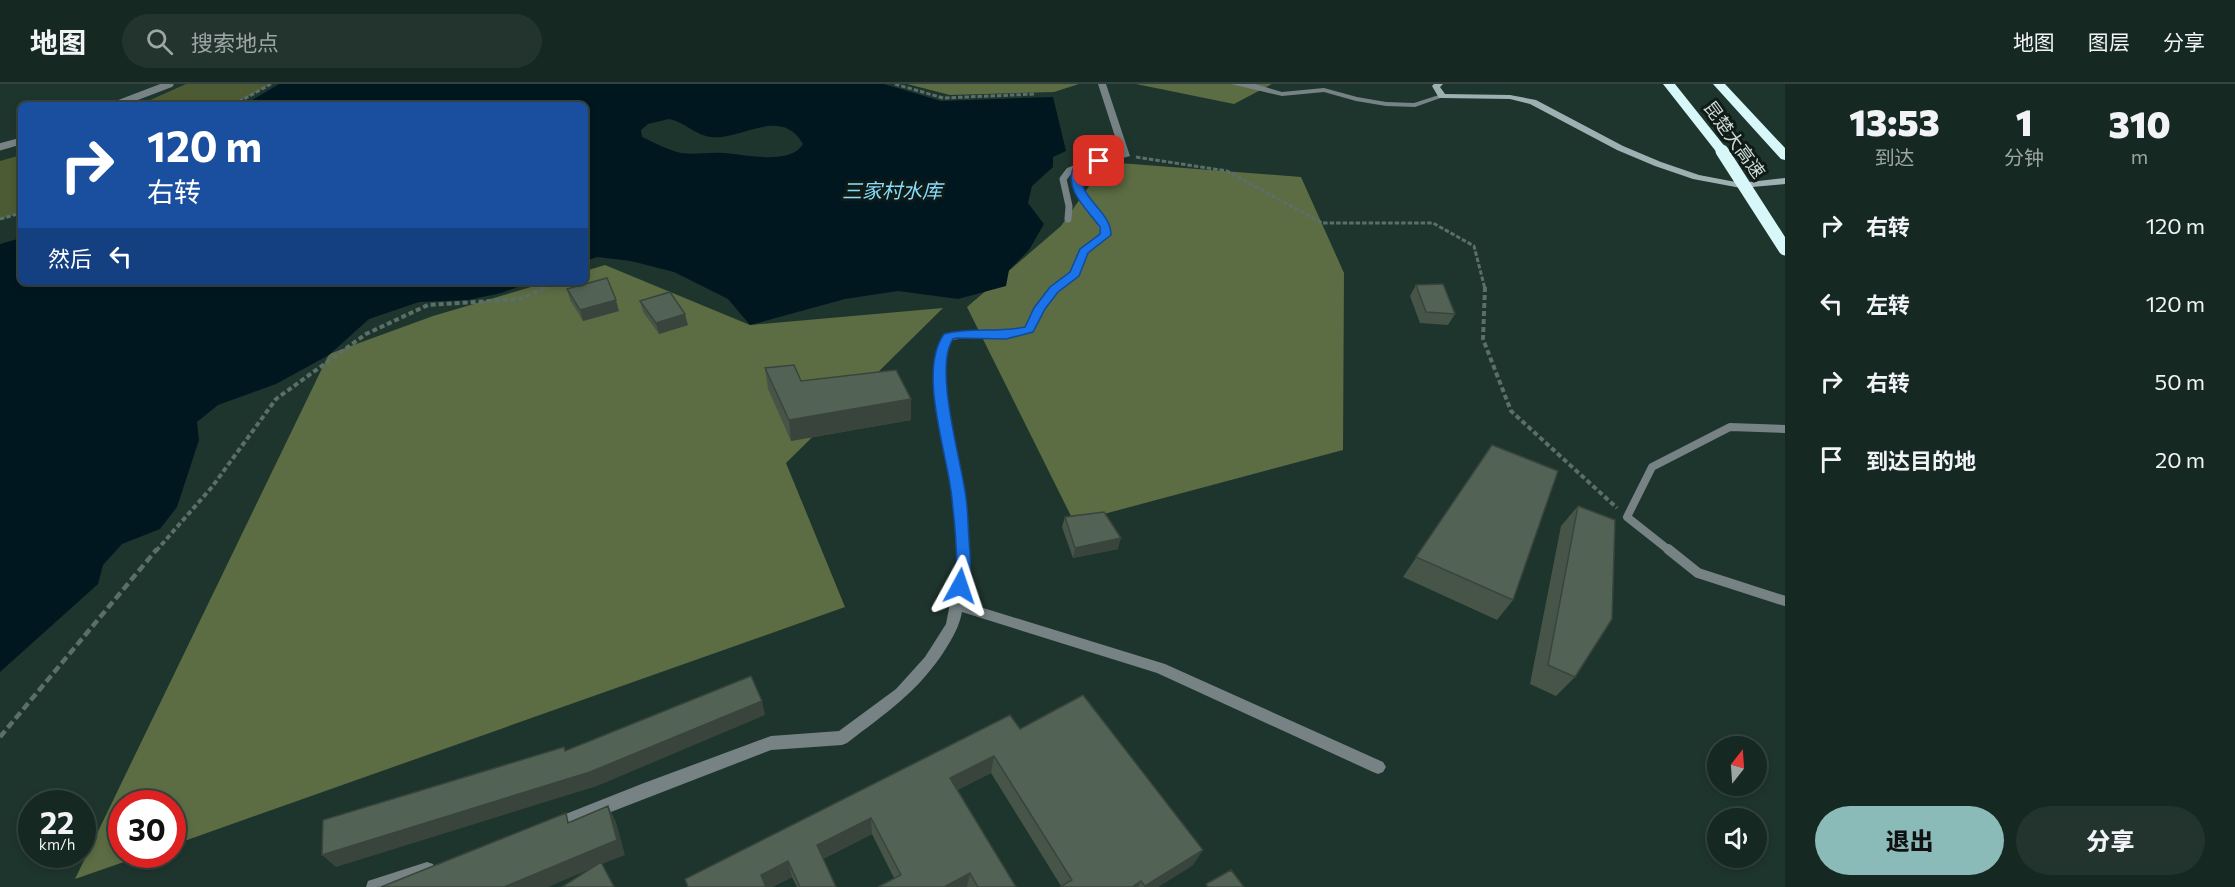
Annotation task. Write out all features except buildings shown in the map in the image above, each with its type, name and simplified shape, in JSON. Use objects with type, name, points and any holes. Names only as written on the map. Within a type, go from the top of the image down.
[{"type":"highway","name":"昆楚大高速","points":[[1669,84],[1722,151],[1785,249]]},
{"type":"highway","name":"昆楚大高速","points":[[1719,84],[1785,156]]},
{"type":"street","points":[[538,832],[771,743],[842,738],[901,694],[930,661],[953,625],[963,567],[959,498],[942,400],[940,365],[943,345],[949,336],[957,334],[1006,335],[1029,330],[1040,308],[1054,289],[1075,273],[1083,252],[1105,235],[1106,226],[1079,193],[1075,178],[1077,168],[1126,156],[1102,84]]},
{"type":"street","points":[[1235,84],[1250,85],[1282,94],[1324,90],[1386,104],[1415,105],[1442,96],[1501,96],[1534,102],[1586,132],[1679,171],[1710,180],[1747,185],[1785,181]]},
{"type":"street","points":[[1439,84],[1436,86],[1442,96]]},
{"type":"street","points":[[957,604],[1160,668],[1378,767]]},
{"type":"street","points":[[374,887],[438,866]]},
{"type":"lane","points":[[123,102],[170,84]]},
{"type":"lane","points":[[0,147],[18,142]]},
{"type":"lane","points":[[1068,219],[1070,209],[1064,196],[1063,179],[1070,171],[1077,168]]},
{"type":"lane","points":[[1785,429],[1730,427],[1652,467],[1627,517],[1698,573],[1785,601]]},
{"type":"path","points":[[238,102],[271,84]]},
{"type":"path","points":[[895,84],[943,98],[1036,94]]},
{"type":"path","points":[[1126,156],[1227,171],[1322,223],[1433,223],[1474,246],[1485,285],[1484,339],[1511,411],[1627,517]]},
{"type":"path","points":[[0,219],[18,214]]},
{"type":"path","points":[[0,737],[129,581],[212,487],[276,399],[366,334],[428,305],[521,299],[550,285]]},
{"type":"green space","points":[[186,84],[271,84],[238,102],[146,102]]},
{"type":"green space","points":[[907,84],[1079,84],[1054,92],[950,95]]},
{"type":"green space","points":[[1136,84],[1272,84],[1234,104]]},
{"type":"green space","points":[[18,156],[18,214],[0,219],[0,161]]},
{"type":"green space","points":[[1106,162],[1301,177],[1344,273],[1343,450],[1074,522],[967,307],[1061,226]]},
{"type":"green space","points":[[605,265],[750,325],[943,308],[786,463],[845,607],[186,840],[186,790],[118,790],[329,354],[433,316],[538,285],[588,285],[588,270]]},
{"type":"green space","points":[[108,811],[108,868],[75,879],[80,868],[96,868],[96,836]]},
{"type":"water","name":"三家村水库","points":[[279,84],[884,84],[941,101],[1053,97],[1066,151],[1053,157],[1053,167],[1032,186],[1028,203],[1044,224],[1029,250],[1009,270],[1006,286],[958,299],[898,291],[845,299],[750,325],[728,299],[674,272],[631,261],[597,257],[588,260],[588,102],[249,102]],"holes":[[[669,119],[701,134],[724,137],[761,127],[784,127],[794,133],[803,144],[797,151],[778,157],[723,153],[692,154],[666,148],[642,137],[641,130],[648,124]]]},
{"type":"water","points":[[18,239],[18,285],[524,285],[501,293],[468,300],[419,302],[369,319],[329,355],[276,384],[218,405],[197,422],[199,440],[177,507],[160,529],[122,544],[103,565],[98,584],[0,672],[0,244]]},
{"type":"route","points":[[960,586],[963,567],[959,498],[942,400],[940,365],[943,345],[949,336],[957,334],[1006,335],[1029,330],[1040,308],[1054,289],[1075,273],[1083,252],[1105,235],[1106,226],[1079,193],[1075,178],[1077,168],[1099,161]]}]
